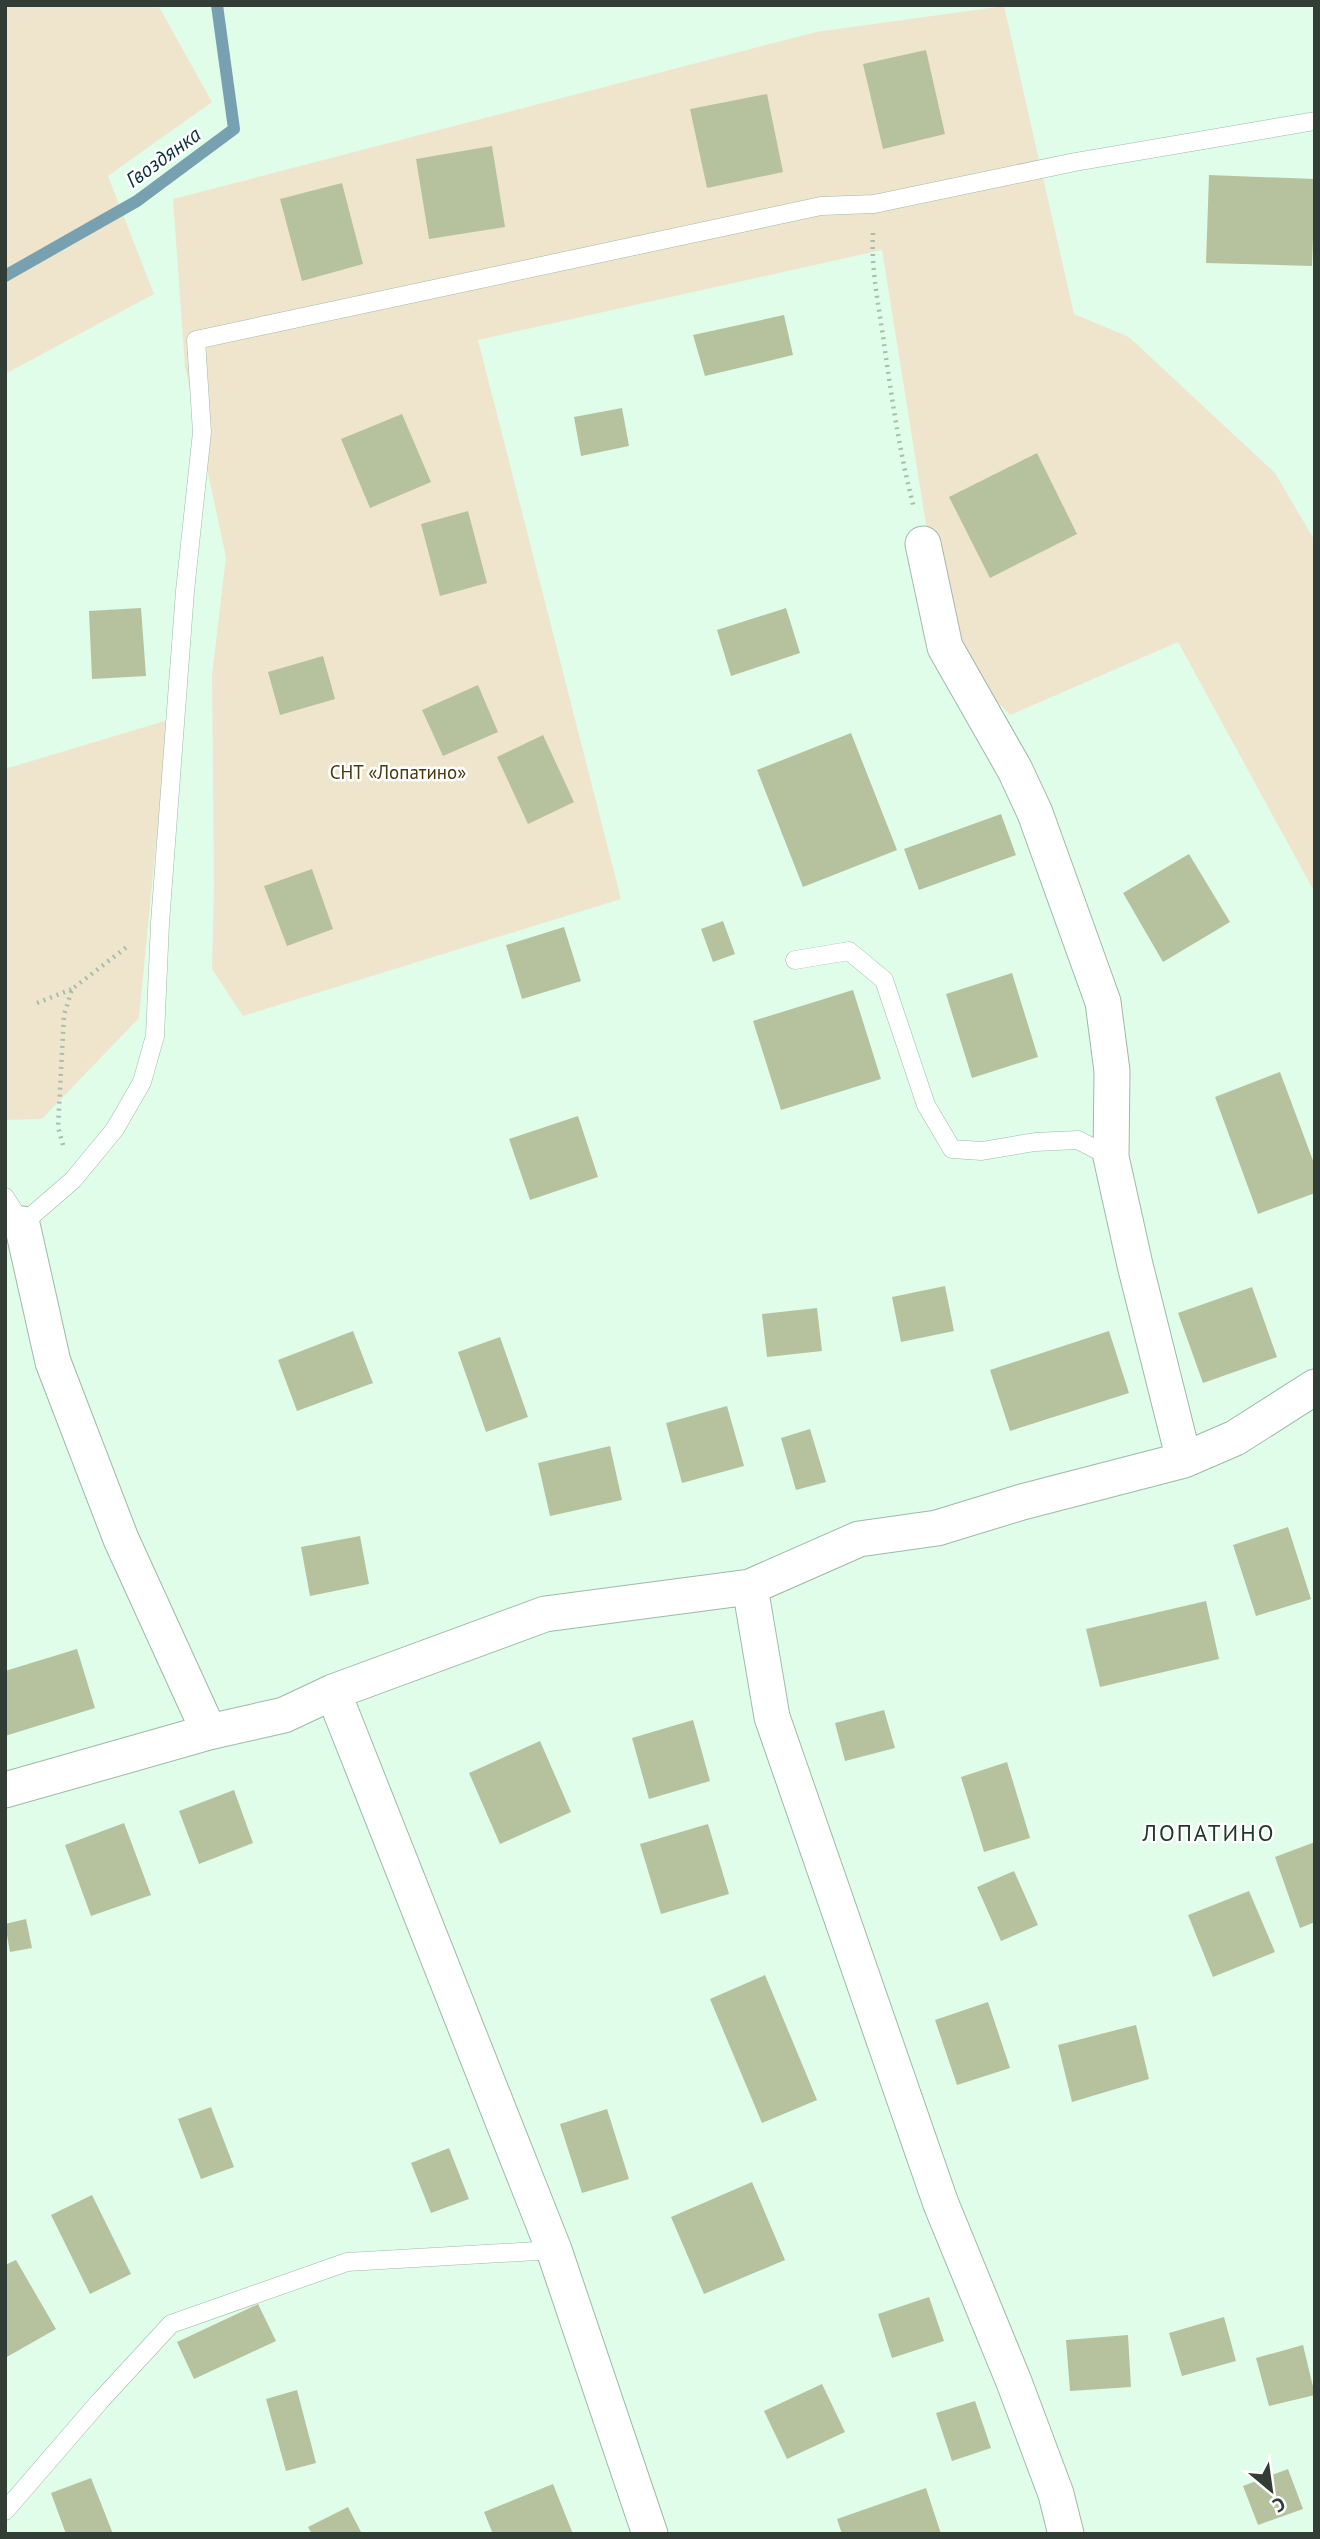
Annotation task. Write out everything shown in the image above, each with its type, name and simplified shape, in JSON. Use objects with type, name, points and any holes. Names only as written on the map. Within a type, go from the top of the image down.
[{"type":"street","points":[[923,544],[945,647],[1015,770],[1035,813],[1103,1003],[1112,1071],[1111,1157],[1184,1460]]},
{"type":"street","points":[[14,1210],[53,1362],[121,1538],[209,1732]]},
{"type":"street","points":[[5,1790],[209,1732],[284,1715],[333,1692],[545,1614],[750,1587],[859,1539],[936,1528],[1022,1502],[1184,1460],[1235,1438],[1315,1387]]},
{"type":"street","points":[[750,1587],[772,1717],[941,2203],[1014,2382],[1056,2494],[1066,2534]]},
{"type":"street","points":[[333,1692],[554,2250],[650,2534]]},
{"type":"lane","points":[[14,1210],[73,1180],[115,1129],[142,1082],[155,1036],[160,923],[185,591],[202,432],[196,341],[821,206],[874,204],[1075,162],[1315,121]]},
{"type":"lane","points":[[794,960],[849,951],[884,980],[926,1105],[952,1149],[982,1151],[1035,1142],[1078,1140],[1111,1157]]},
{"type":"lane","points":[[5,2511],[171,2324],[347,2262],[554,2250]]},
{"type":"path","points":[[874,204],[872,257],[883,337],[905,472],[923,544]]},
{"type":"path","points":[[37,1003],[72,989],[160,923]]},
{"type":"path","points":[[72,989],[64,1015],[58,1128],[73,1180]]},
{"type":"green space","points":[[5,5],[158,5],[212,102],[108,176],[154,294],[5,374]]},
{"type":"green space","name":"СНТ «Лопатино»","points":[[1004,6],[1074,314],[1129,337],[1275,473],[1315,541],[1315,893],[1178,642],[1010,715],[975,678],[928,537],[882,250],[478,340],[621,899],[243,1016],[212,969],[212,675],[226,557],[185,367],[173,199],[816,32]]},
{"type":"green space","points":[[168,720],[139,1018],[42,1119],[5,1120],[5,769]]},
{"type":"building","points":[[926,50],[945,134],[883,149],[863,64]]},
{"type":"building","points":[[767,94],[783,172],[707,188],[690,109]]},
{"type":"building","points":[[492,146],[505,227],[429,239],[416,159]]},
{"type":"building","points":[[1209,175],[1315,179],[1312,266],[1206,263]]},
{"type":"building","points":[[342,183],[363,264],[302,281],[280,199]]},
{"type":"building","points":[[784,315],[793,355],[705,376],[693,335]]},
{"type":"building","points":[[622,408],[629,446],[581,456],[574,417]]},
{"type":"building","points":[[402,414],[431,482],[370,508],[341,439]]},
{"type":"building","points":[[1037,453],[1077,534],[990,578],[949,497]]},
{"type":"building","points":[[468,511],[487,583],[440,596],[421,524]]},
{"type":"building","points":[[141,608],[146,676],[92,679],[89,611]]},
{"type":"building","points":[[786,608],[800,653],[731,676],[717,630]]},
{"type":"building","points":[[323,656],[335,699],[280,715],[268,672]]},
{"type":"building","points":[[478,685],[498,732],[443,756],[422,710]]},
{"type":"building","points":[[851,733],[897,850],[803,887],[757,770]]},
{"type":"building","points":[[543,735],[574,802],[528,824],[497,757]]},
{"type":"building","points":[[1001,814],[1016,855],[919,890],[904,849]]},
{"type":"building","points":[[1189,854],[1230,922],[1163,962],[1123,893]]},
{"type":"building","points":[[312,869],[333,929],[287,946],[264,886]]},
{"type":"building","points":[[723,921],[735,954],[713,962],[701,929]]},
{"type":"building","points":[[564,927],[581,981],[522,999],[506,945]]},
{"type":"building","points":[[1012,973],[1038,1057],[972,1078],[946,994]]},
{"type":"building","points":[[853,990],[881,1079],[781,1110],[753,1021]]},
{"type":"building","points":[[1280,1072],[1315,1166],[1315,1193],[1258,1214],[1215,1097]]},
{"type":"building","points":[[578,1116],[598,1177],[530,1200],[509,1139]]},
{"type":"building","points":[[945,1286],[954,1331],[901,1342],[892,1297]]},
{"type":"building","points":[[1252,1287],[1277,1357],[1203,1383],[1178,1313]]},
{"type":"building","points":[[817,1308],[822,1351],[767,1357],[762,1314]]},
{"type":"building","points":[[353,1331],[373,1383],[297,1411],[278,1360]]},
{"type":"building","points":[[1109,1331],[1129,1393],[1010,1431],[990,1370]]},
{"type":"building","points":[[500,1337],[528,1417],[486,1432],[458,1352]]},
{"type":"building","points":[[727,1406],[744,1466],[682,1483],[666,1423]]},
{"type":"building","points":[[810,1429],[826,1482],[796,1490],[781,1438]]},
{"type":"building","points":[[610,1446],[622,1500],[550,1516],[538,1463]]},
{"type":"building","points":[[1288,1527],[1311,1599],[1256,1616],[1233,1545]]},
{"type":"building","points":[[360,1536],[369,1584],[310,1596],[301,1547]]},
{"type":"building","points":[[1206,1601],[1219,1659],[1100,1687],[1086,1629]]},
{"type":"building","points":[[77,1649],[95,1708],[5,1736],[5,1671]]},
{"type":"building","points":[[884,1710],[895,1748],[845,1761],[835,1723]]},
{"type":"building","points":[[693,1720],[710,1781],[649,1799],[632,1738]]},
{"type":"building","points":[[540,1741],[571,1812],[500,1844],[469,1773]]},
{"type":"building","points":[[1007,1762],[1030,1838],[984,1852],[961,1777]]},
{"type":"building","points":[[234,1790],[253,1843],[199,1864],[179,1811]]},
{"type":"building","points":[[124,1823],[151,1895],[91,1916],[65,1845]]},
{"type":"building","points":[[708,1824],[729,1894],[661,1914],[640,1844]]},
{"type":"building","points":[[1315,1842],[1315,1922],[1300,1928],[1275,1857]]},
{"type":"building","points":[[1014,1871],[1038,1925],[1001,1941],[977,1887]]},
{"type":"building","points":[[1249,1891],[1275,1952],[1213,1977],[1188,1915]]},
{"type":"building","points":[[26,1919],[32,1948],[10,1952],[5,1924]]},
{"type":"building","points":[[765,1975],[817,2100],[762,2123],[710,1999]]},
{"type":"building","points":[[988,2002],[1010,2068],[957,2085],[935,2020]]},
{"type":"building","points":[[1136,2025],[1149,2079],[1072,2102],[1058,2045]]},
{"type":"building","points":[[211,2107],[234,2167],[201,2179],[178,2119]]},
{"type":"building","points":[[607,2109],[629,2179],[582,2193],[560,2124]]},
{"type":"building","points":[[449,2148],[469,2199],[431,2213],[411,2163]]},
{"type":"building","points":[[752,2182],[785,2260],[704,2294],[671,2217]]},
{"type":"building","points":[[92,2195],[131,2274],[90,2294],[51,2215]]},
{"type":"building","points":[[16,2260],[56,2329],[5,2358],[5,2265]]},
{"type":"building","points":[[929,2297],[944,2341],[892,2358],[878,2314]]},
{"type":"building","points":[[258,2304],[276,2341],[194,2379],[177,2342]]},
{"type":"building","points":[[1224,2317],[1236,2361],[1182,2376],[1169,2333]]},
{"type":"building","points":[[1128,2335],[1131,2387],[1070,2391],[1066,2340]]},
{"type":"building","points":[[1303,2345],[1315,2395],[1269,2406],[1256,2358]]},
{"type":"building","points":[[822,2384],[845,2432],[787,2459],[764,2411]]},
{"type":"building","points":[[297,2390],[316,2463],[286,2471],[266,2399]]},
{"type":"building","points":[[975,2401],[991,2448],[952,2461],[936,2413]]},
{"type":"building","points":[[1288,2469],[1303,2509],[1258,2525],[1243,2486]]},
{"type":"building","points":[[91,2478],[113,2534],[66,2534],[51,2493]]},
{"type":"building","points":[[553,2484],[573,2534],[493,2534],[484,2512]]},
{"type":"building","points":[[926,2488],[941,2534],[842,2534],[837,2519]]},
{"type":"building","points":[[348,2507],[362,2534],[312,2534],[308,2527]]},
{"type":"waterway","name":"Гвоздянка","points":[[5,276],[137,201],[234,129],[217,5]]},
{"type":"district","name":"ЛОПАТИНО","points":[[1209,1832]]}]
